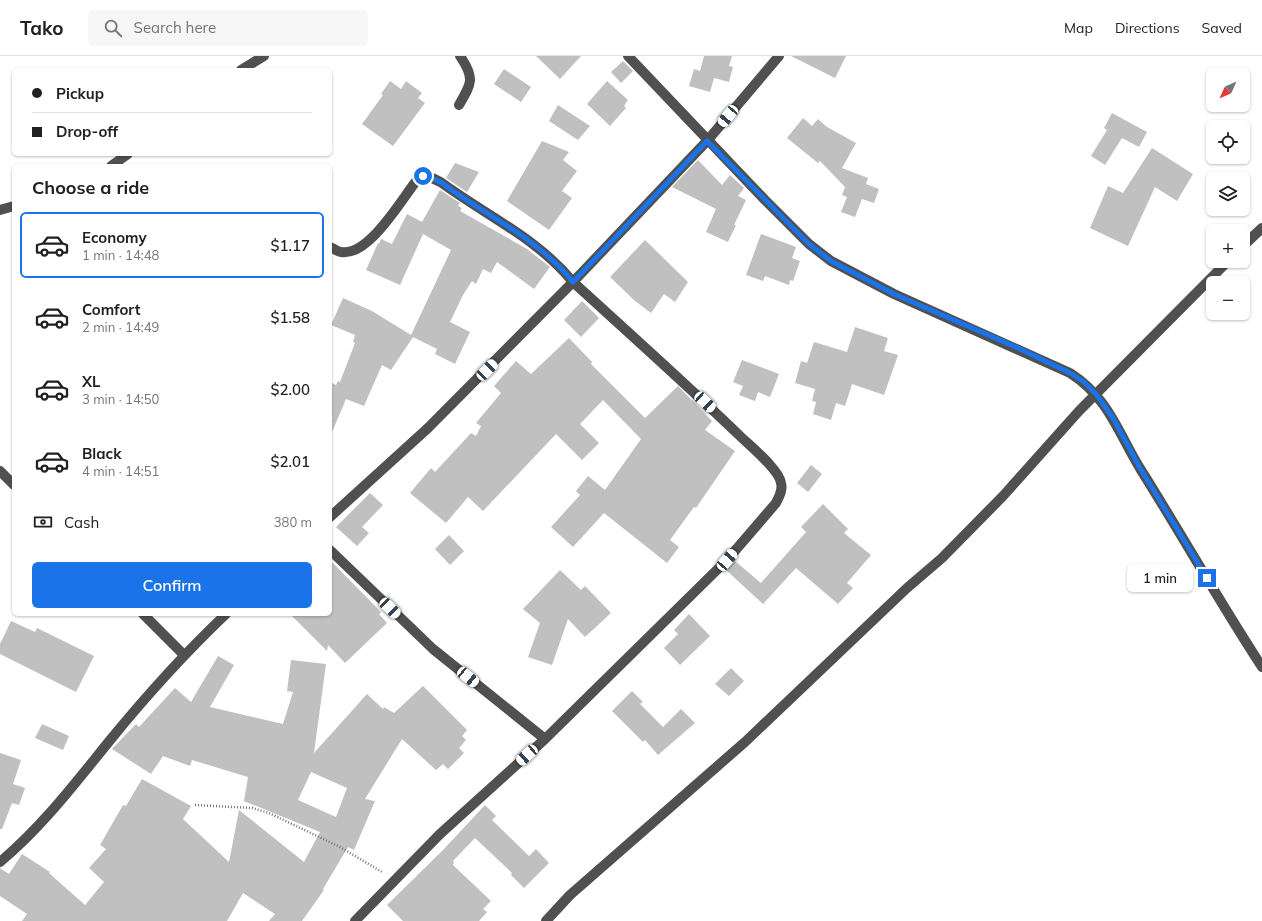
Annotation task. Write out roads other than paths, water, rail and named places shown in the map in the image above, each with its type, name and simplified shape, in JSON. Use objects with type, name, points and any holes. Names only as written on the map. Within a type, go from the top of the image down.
[{"type":"street","points":[[244,68],[264,56]]},
{"type":"street","points":[[459,105],[471,82],[469,69],[460,56]]},
{"type":"street","points":[[628,56],[707,141],[809,244],[831,261],[894,294],[1070,373],[1084,382],[1096,394],[1113,418],[1140,468],[1230,618],[1262,667]]},
{"type":"street","points":[[332,515],[428,428],[573,282],[707,141],[779,56]]},
{"type":"street","points":[[114,164],[125,156]]},
{"type":"street","points":[[332,247],[341,252],[351,251],[363,244],[386,223],[417,180],[423,176],[430,177],[536,245],[564,271],[573,282],[757,452],[776,473],[781,483],[781,493],[776,503],[727,560],[545,739],[440,834],[355,921]]},
{"type":"street","points":[[0,210],[12,207]]},
{"type":"street","points":[[1250,239],[1262,228]]},
{"type":"street","points":[[546,921],[570,895],[745,742],[907,588],[942,558],[1003,496],[1054,437],[1221,268]]},
{"type":"street","points":[[0,471],[12,483]]},
{"type":"street","points":[[332,552],[433,649],[545,739]]},
{"type":"street","points":[[145,616],[184,654]]},
{"type":"street","points":[[0,862],[42,823],[184,654],[224,616]]}]
